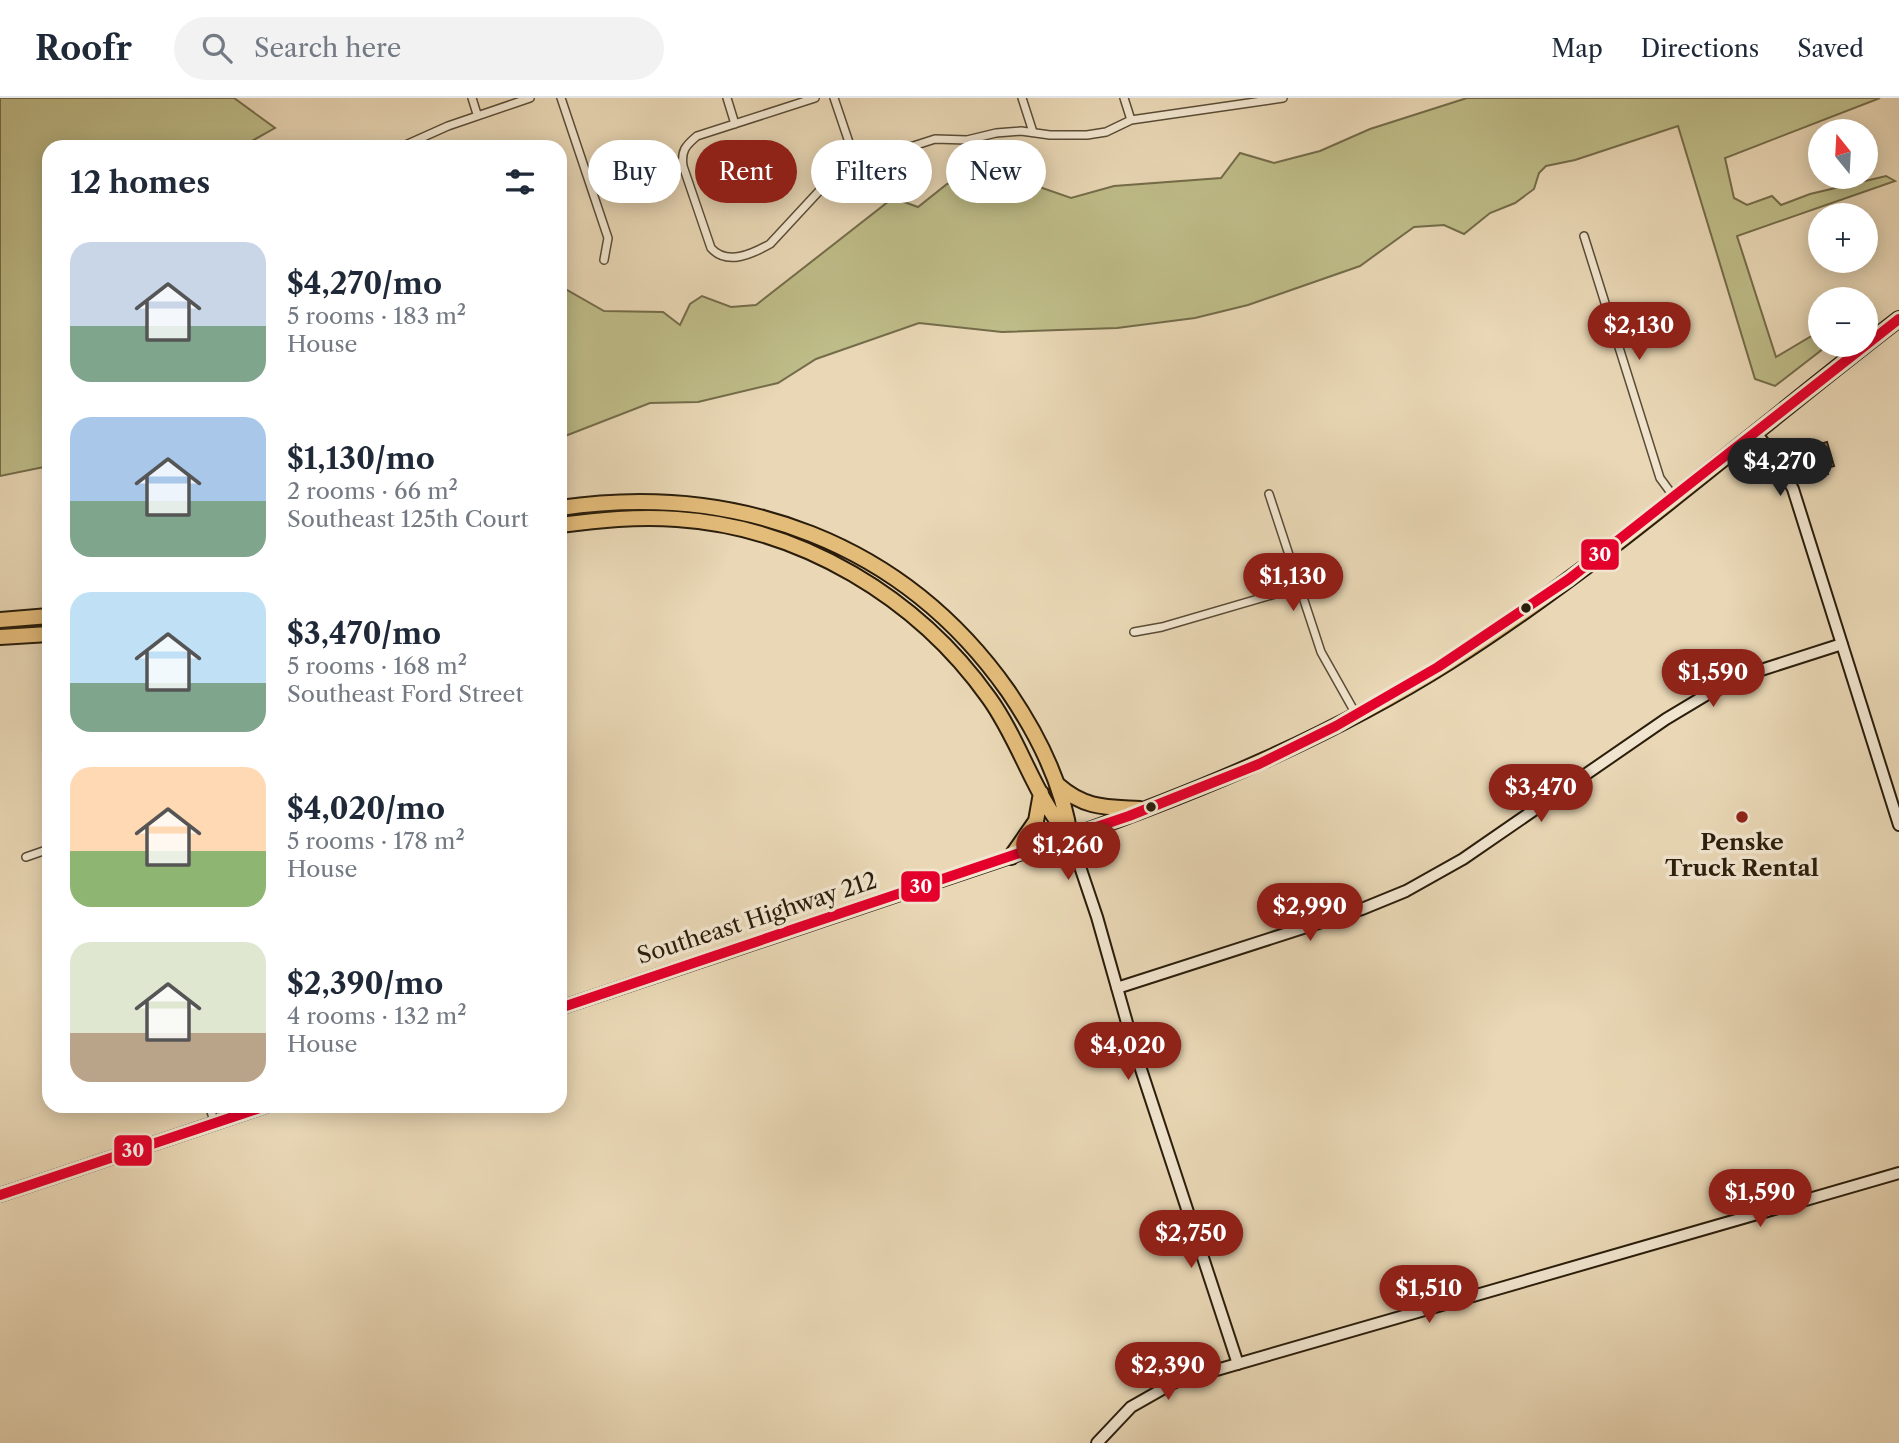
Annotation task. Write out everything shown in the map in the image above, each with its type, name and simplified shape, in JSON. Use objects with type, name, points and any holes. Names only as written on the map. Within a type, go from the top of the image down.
[{"type":"highway","name":"Southeast Highway 212","points":[[1070,837],[1247,769],[1357,716],[1423,678],[1513,620],[1569,579],[1899,319]]},
{"type":"highway","points":[[567,507],[633,500],[712,505],[762,517],[830,541],[903,584],[964,637],[1015,702],[1042,749],[1058,785],[1067,813],[1070,837]]},
{"type":"highway","points":[[567,524],[639,518],[716,524],[792,545],[861,578],[913,616],[963,664],[1003,719],[1054,818],[1070,837]]},
{"type":"highway","points":[[0,620],[42,617]]},
{"type":"highway","points":[[0,637],[42,634]]},
{"type":"highway","points":[[1058,785],[1080,802],[1093,806],[1145,810]]},
{"type":"highway","points":[[1011,857],[1036,821],[1041,793]]},
{"type":"main road","points":[[1755,432],[1777,459],[1793,489],[1899,825]]},
{"type":"main road","points":[[1117,988],[1362,909],[1406,891],[1463,859],[1656,726],[1706,695],[1758,670],[1842,644]]},
{"type":"main road","points":[[1070,837],[1139,1065],[1238,1364]]},
{"type":"main road","name":"Southeast Highway 212","points":[[567,1005],[1070,837]]},
{"type":"main road","points":[[0,1195],[245,1113]]},
{"type":"main road","points":[[1097,1443],[1116,1420],[1149,1395],[1175,1382],[1899,1172]]},
{"type":"street","points":[[472,98],[477,114]]},
{"type":"street","points":[[417,140],[477,114],[530,98]]},
{"type":"street","points":[[561,98],[608,238],[604,260]]},
{"type":"street","points":[[727,98],[736,124]]},
{"type":"street","points":[[811,200],[770,244],[736,257],[723,257],[710,248],[683,166],[682,154],[685,145],[697,136],[815,98]]},
{"type":"street","points":[[834,98],[848,140]]},
{"type":"street","points":[[1021,98],[1033,132]]},
{"type":"street","points":[[1124,98],[1131,120]]},
{"type":"street","points":[[932,140],[967,140],[996,133],[1087,135],[1106,132],[1131,120],[1226,102],[1283,98]]},
{"type":"street","points":[[1584,236],[1660,478],[1674,497]]},
{"type":"street","points":[[1269,494],[1321,652],[1357,716]]},
{"type":"street","points":[[1134,632],[1162,627],[1299,587]]},
{"type":"street","points":[[26,857],[42,851]]},
{"type":"street","points":[[211,1113],[215,1123]]},
{"type":"shaded area","points":[[0,98],[234,98],[275,128],[254,140],[42,140],[42,467],[0,476]]},
{"type":"shaded area","points":[[1467,98],[1880,98],[1826,119],[1808,119],[1808,126],[1725,158],[1734,198],[1747,205],[1772,196],[1781,205],[1831,189],[1872,189],[1832,203],[1808,203],[1808,211],[1737,236],[1776,357],[1808,338],[1808,357],[1812,357],[1775,386],[1755,379],[1678,126],[1575,160],[1546,166],[1539,173],[1534,189],[1515,203],[1490,213],[1464,234],[1444,225],[1414,227],[1360,266],[1248,305],[1195,318],[1117,328],[1002,332],[919,323],[816,359],[778,383],[698,402],[650,403],[567,435],[567,290],[604,311],[663,312],[680,325],[690,304],[702,296],[731,307],[756,305],[887,203],[907,203],[918,207],[923,203],[932,203],[932,196],[946,185],[946,203],[1046,203],[1046,189],[1071,198],[1114,186],[1221,178],[1240,153],[1274,163],[1320,151],[1370,129]]},
{"type":"shaded area","points":[[1886,176],[1895,181],[1878,187],[1878,178]]},
{"type":"building","points":[[1827,442],[1834,466],[1826,468],[1828,474],[1818,477],[1816,470],[1820,468],[1813,446]]},
{"type":"transit line","name":"30","points":[[567,1006],[1129,816],[1259,764],[1336,726],[1438,667],[1569,579],[1899,319]]},
{"type":"transit line","name":"30","points":[[0,1195],[245,1113]]},
{"type":"place","name":"Penske Truck Rental","points":[[1742,817]]}]
